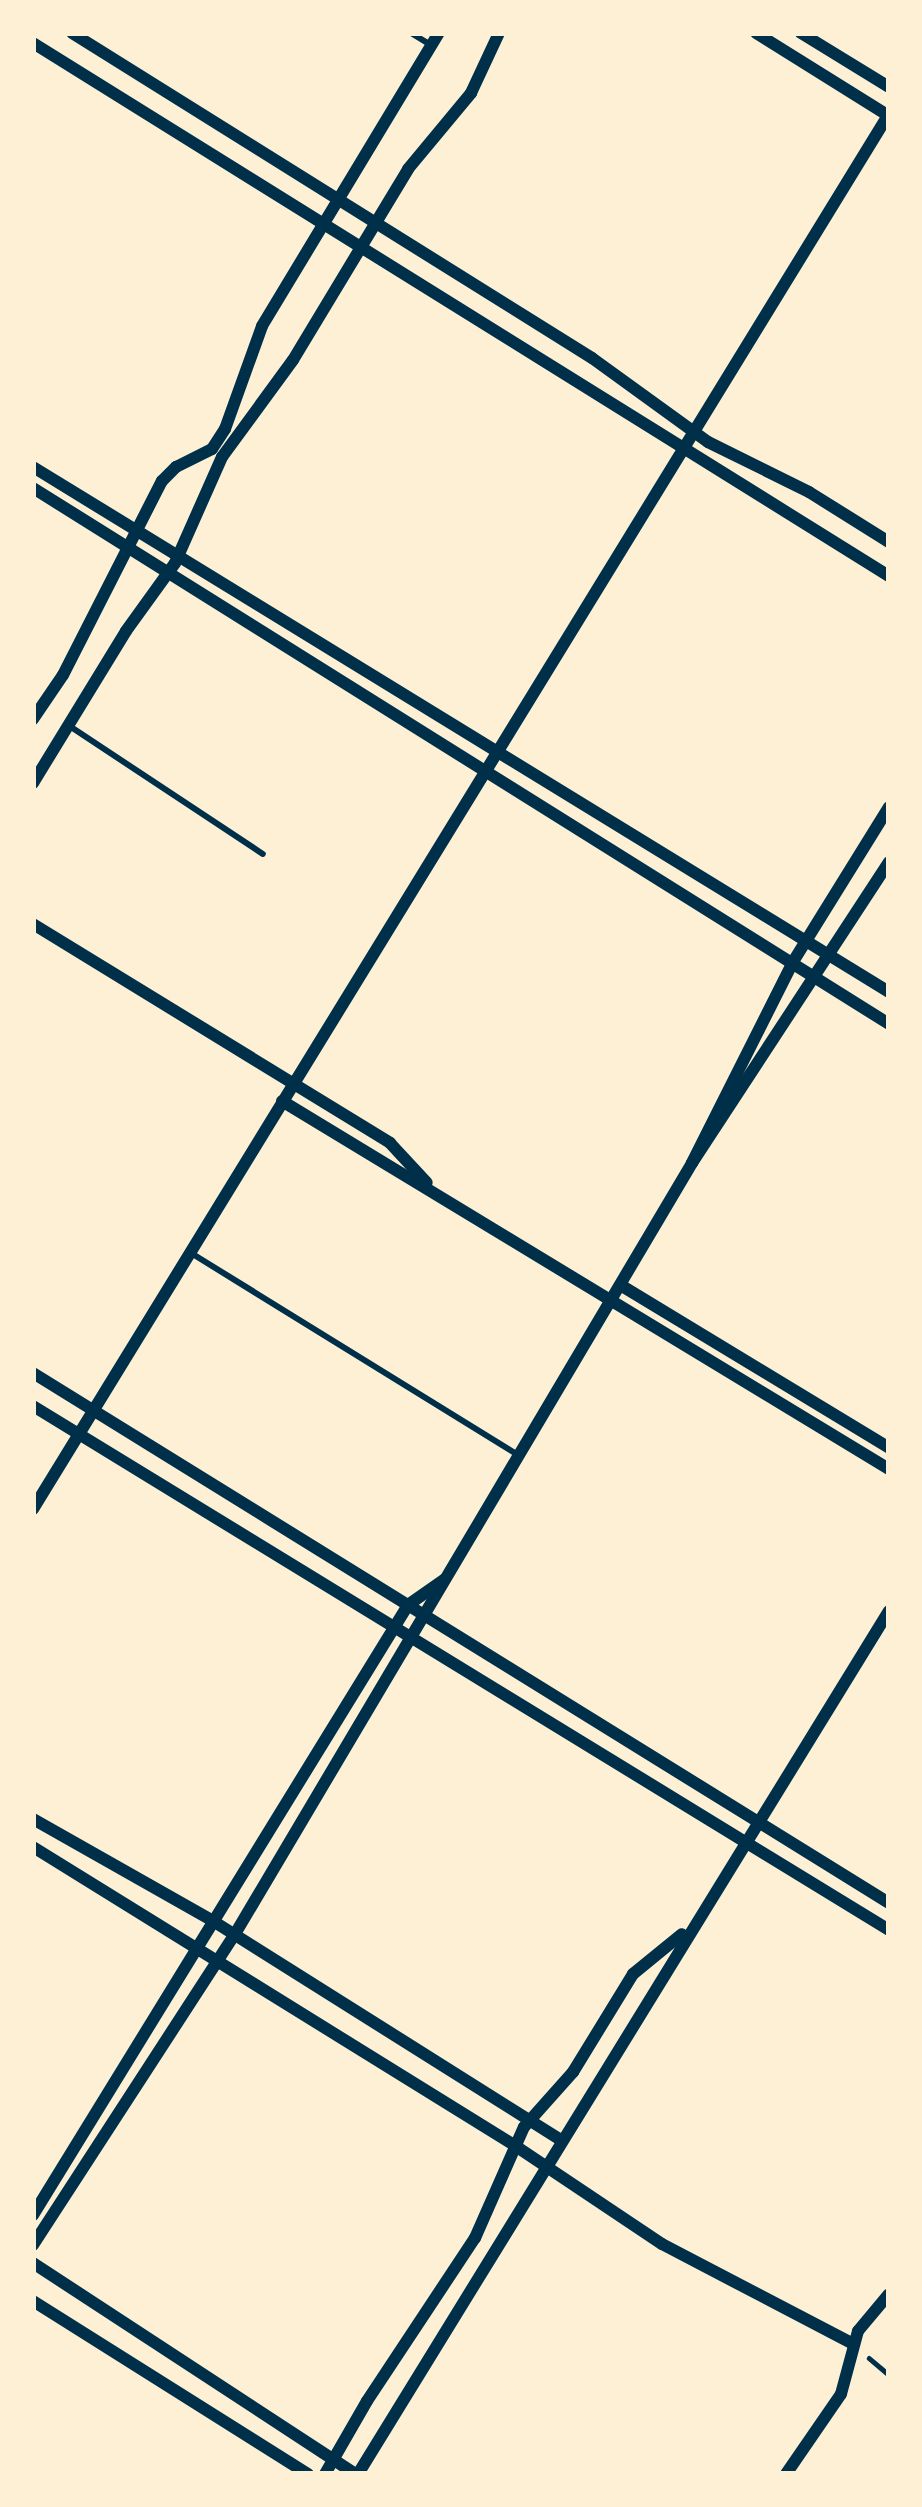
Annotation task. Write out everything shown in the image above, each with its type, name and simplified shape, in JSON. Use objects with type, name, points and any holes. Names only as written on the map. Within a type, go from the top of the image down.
[{"type":"street","points":[[73,33],[592,358],[693,431],[889,542]]},
{"type":"street","points":[[33,783],[169,571],[222,458],[293,359],[408,169],[472,93],[499,33]]},
{"type":"street","points":[[33,1509],[889,115],[756,33]]},
{"type":"street","points":[[801,33],[889,87]]},
{"type":"street","points":[[33,719],[83,638],[162,481],[176,467],[212,449],[225,429],[262,326],[334,199],[435,39]]},
{"type":"street","points":[[33,43],[651,423],[682,448],[889,576]]},
{"type":"street","points":[[33,467],[676,857],[889,992]]},
{"type":"street","points":[[33,488],[889,1024]]},
{"type":"street","points":[[33,2245],[235,1934],[413,1639],[692,1163],[793,962],[889,807]]},
{"type":"street","points":[[692,1163],[817,980],[889,862]]},
{"type":"street","points":[[33,924],[390,1143],[438,1195]]},
{"type":"street","points":[[282,1101],[438,1195],[889,1448]]},
{"type":"street","points":[[618,1293],[889,1469]]},
{"type":"street","points":[[33,1372],[889,1903]]},
{"type":"street","points":[[33,1406],[889,1930]]},
{"type":"street","points":[[33,2215],[408,1605],[448,1577]]},
{"type":"street","points":[[33,2263],[357,2474],[559,2139],[889,1611]]},
{"type":"street","points":[[33,1820],[235,1934],[559,2139]]},
{"type":"street","points":[[33,1847],[216,1957],[717,2277],[851,2343]]},
{"type":"street","points":[[325,2474],[475,2239],[514,2145],[530,2120],[573,2072],[633,1974],[692,1925]]},
{"type":"street","points":[[786,2474],[841,2394],[851,2343],[889,2294]]},
{"type":"street","points":[[33,2301],[308,2474]]},
{"type":"lane","points":[[411,33],[435,39]]},
{"type":"lane","points":[[68,725],[262,854]]},
{"type":"lane","points":[[188,1251],[520,1456]]},
{"type":"path","points":[[851,2343],[889,2375]]}]
